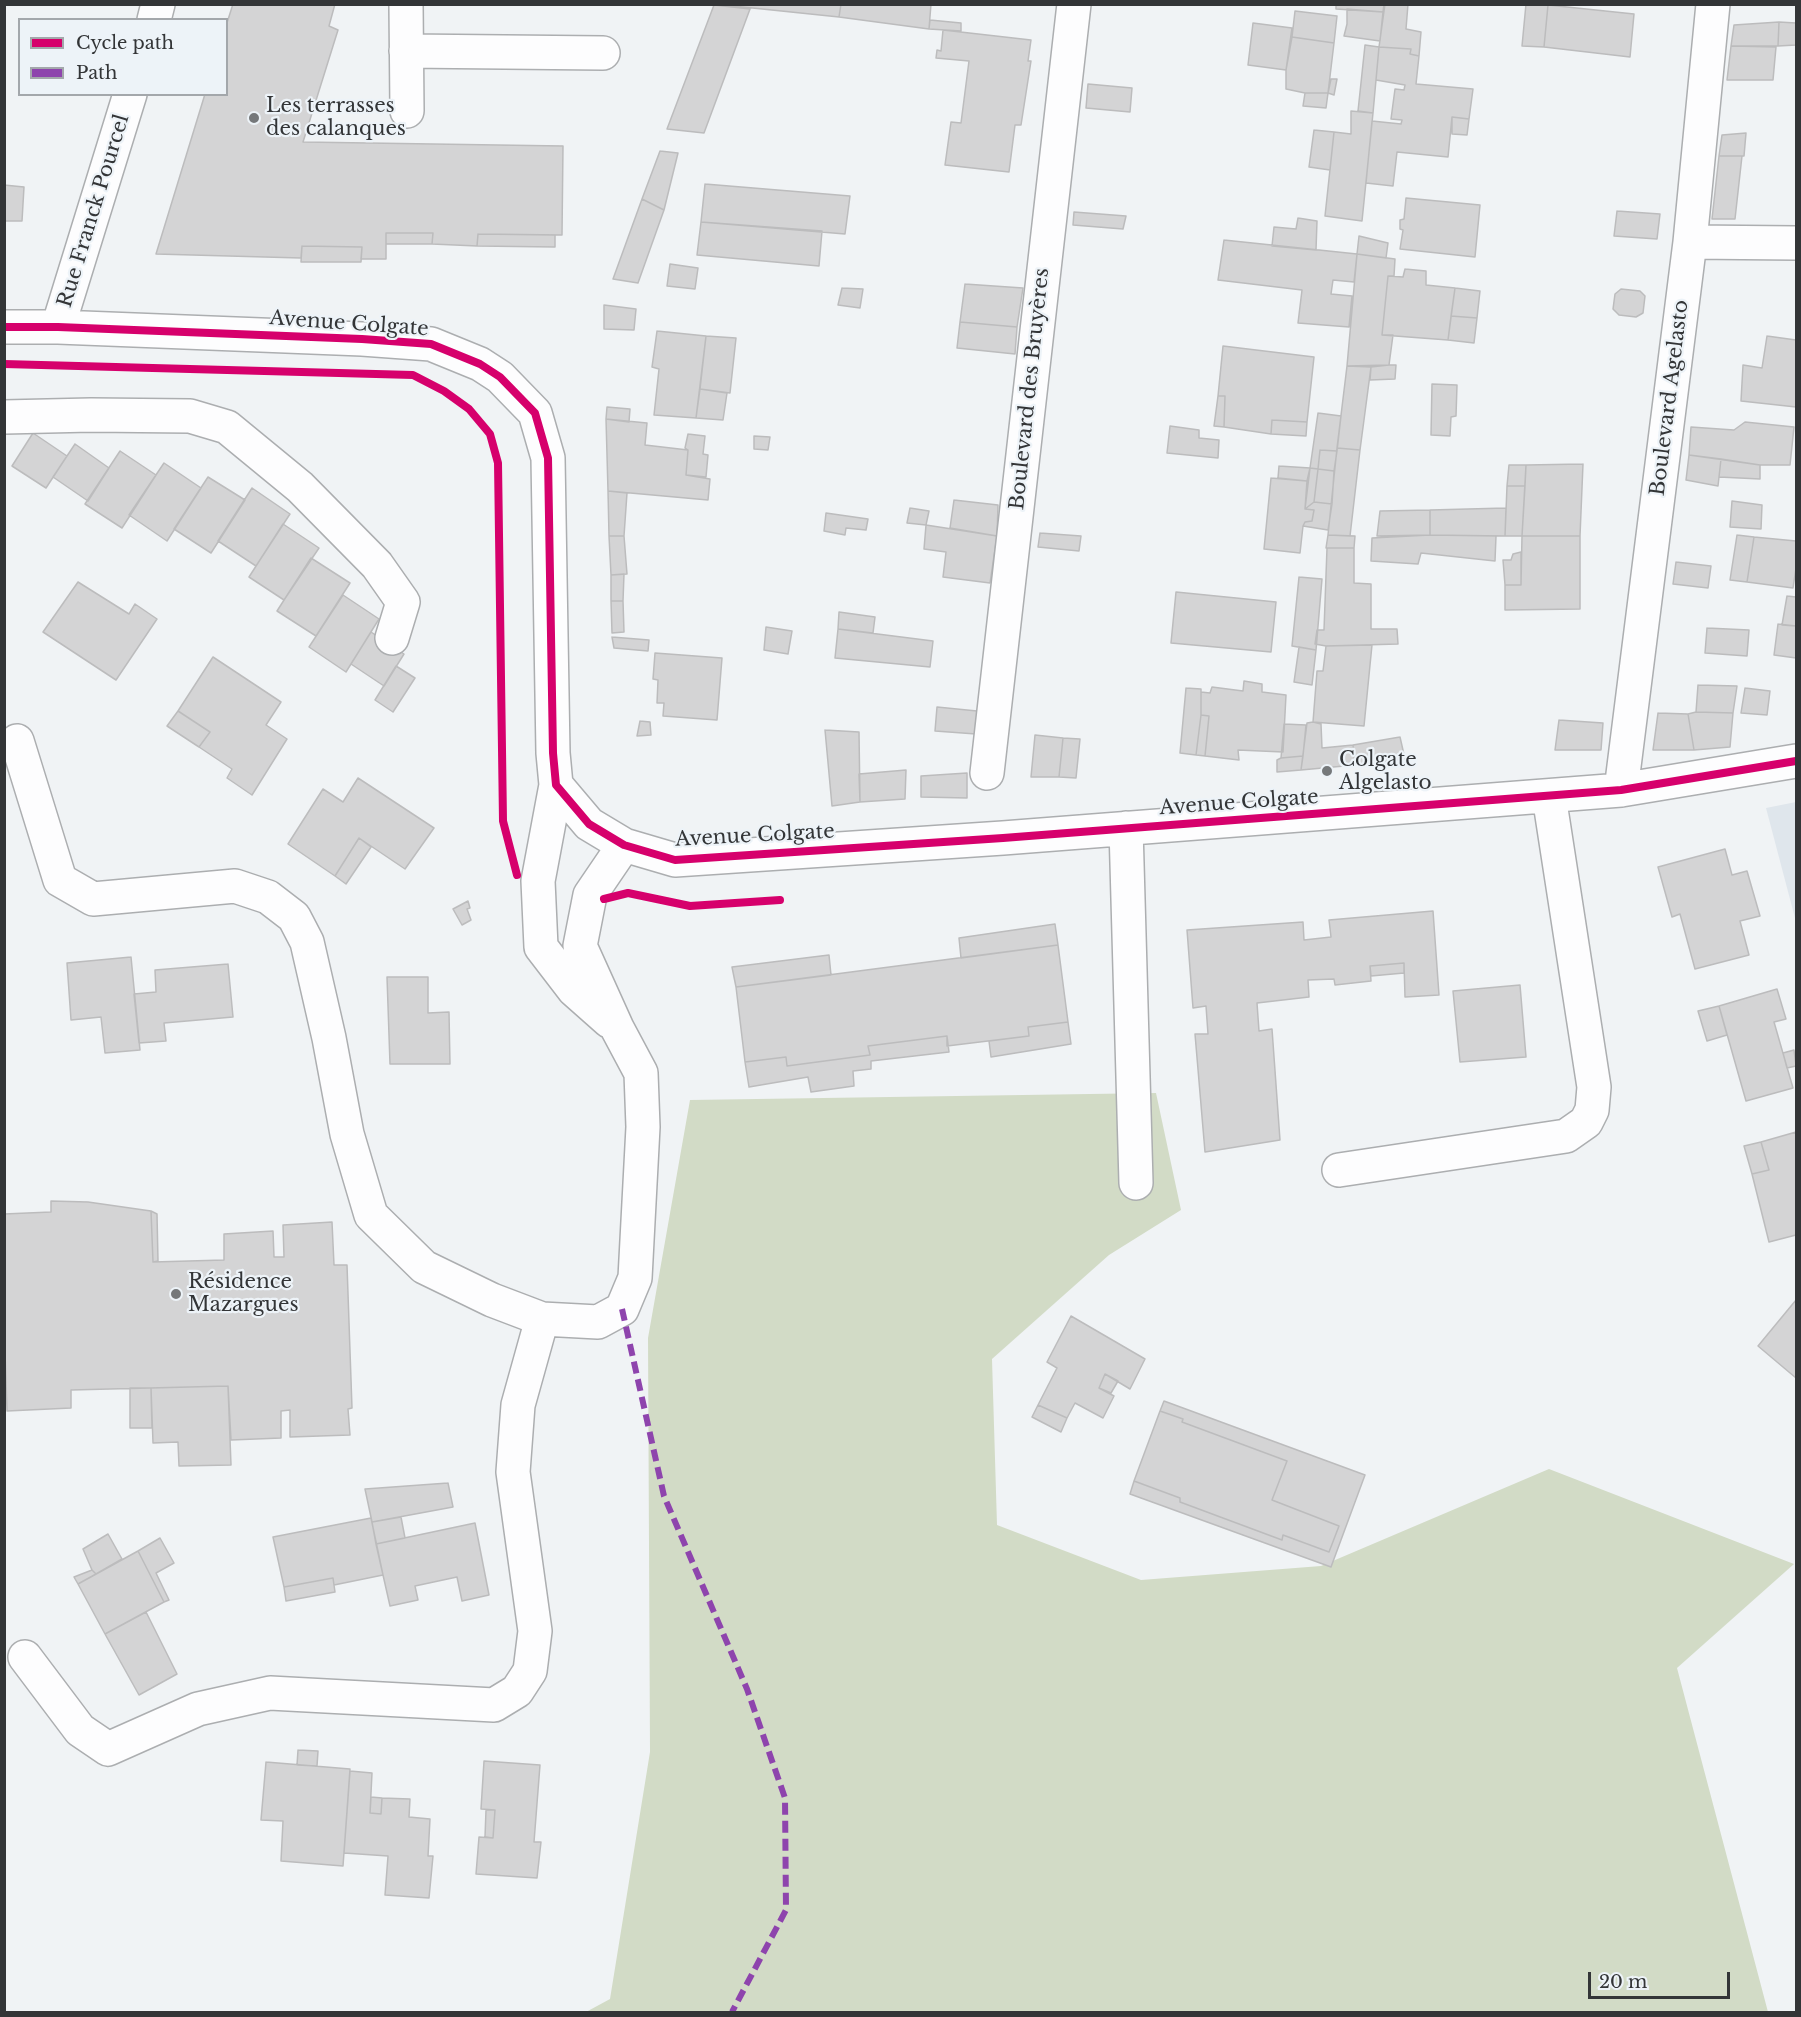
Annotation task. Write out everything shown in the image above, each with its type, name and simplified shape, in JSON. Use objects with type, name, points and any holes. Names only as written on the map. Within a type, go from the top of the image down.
[{"type":"street","points":[[406,4],[407,111]]},
{"type":"street","name":"Boulevard des Bruyères","points":[[987,773],[1074,4]]},
{"type":"street","name":"Boulevard Agelasto","points":[[1621,790],[1690,242],[1713,4]]},
{"type":"street","points":[[406,51],[603,52]]},
{"type":"street","name":"Rue Franck Pourcel","points":[[58,327],[129,96]]},
{"type":"street","points":[[1690,242],[1797,243]]},
{"type":"street","points":[[4,352],[5,327]]},
{"type":"street","name":"Avenue Colgate","points":[[5,327],[362,339],[431,344],[480,364],[500,377],[535,413],[548,458],[553,753],[556,785],[589,824],[624,845],[675,860],[1621,790],[1797,761]]},
{"type":"street","points":[[4,417],[190,416],[227,427],[300,487],[377,565],[403,602],[392,638]]},
{"type":"street","points":[[16,741],[60,880],[93,899],[235,886],[268,897],[294,917],[307,942],[329,1038],[347,1134],[371,1215],[424,1267],[492,1300],[542,1318],[598,1322],[622,1309],[635,1278],[643,1127],[641,1073],[617,1028],[579,946],[590,895],[624,845]]},
{"type":"street","points":[[556,785],[538,881],[541,947],[574,990],[617,1028]]},
{"type":"street","points":[[1339,1170],[1566,1136],[1586,1122],[1592,1110],[1594,1087],[1549,796]]},
{"type":"street","points":[[1126,828],[1136,1183]]},
{"type":"street","points":[[25,1657],[80,1730],[108,1749],[198,1709],[270,1693],[494,1706],[517,1691],[530,1671],[535,1631],[513,1472],[518,1405],[542,1318]]},
{"type":"shaded area","points":[[1796,802],[1796,922],[1766,808]]},
{"type":"green space","points":[[1156,1093],[1181,1210],[1109,1255],[992,1359],[997,1525],[1141,1580],[1321,1566],[1549,1469],[1794,1564],[1677,1668],[1768,2012],[586,2012],[610,1999],[650,1752],[648,1338],[690,1100]]},
{"type":"building","name":"Les terrasses des calanques","points":[[233,4],[335,4],[329,26],[338,30],[303,142],[563,146],[562,235],[478,234],[477,246],[432,244],[433,233],[386,233],[386,259],[361,259],[362,247],[302,246],[301,258],[156,254],[204,96],[228,96],[228,20]]},
{"type":"building","points":[[714,4],[841,4],[839,17]]},
{"type":"building","points":[[841,4],[931,4],[929,29],[839,17]]},
{"type":"building","points":[[1336,4],[1384,4],[1383,12],[1336,9]]},
{"type":"building","points":[[1385,4],[1408,4],[1406,29],[1421,32],[1419,56],[1410,54],[1411,49],[1379,47]]},
{"type":"building","points":[[1526,4],[1548,5],[1544,47],[1522,46]]},
{"type":"building","points":[[714,5],[750,9],[704,133],[667,129]]},
{"type":"building","points":[[1548,5],[1634,14],[1630,57],[1544,47]]},
{"type":"building","points":[[1347,9],[1383,12],[1380,41],[1344,36]]},
{"type":"building","points":[[1295,11],[1337,16],[1334,43],[1292,37]]},
{"type":"building","points":[[930,20],[961,23],[961,31],[929,29]]},
{"type":"building","points":[[1779,22],[1796,23],[1796,45],[1778,46]]},
{"type":"building","points":[[1779,22],[1778,46],[1731,46],[1734,25]]},
{"type":"building","points":[[1253,23],[1292,28],[1286,70],[1248,65]]},
{"type":"building","points":[[943,30],[1031,40],[1028,61],[1031,61],[1021,125],[1015,125],[1009,172],[945,165],[951,122],[961,123],[969,61],[936,58],[937,50],[941,51]]},
{"type":"building","points":[[1292,37],[1334,43],[1328,93],[1305,93],[1286,89],[1286,70]]},
{"type":"building","points":[[1365,45],[1379,47],[1373,113],[1358,111]]},
{"type":"building","points":[[1731,46],[1776,47],[1773,80],[1727,80]]},
{"type":"building","points":[[1379,47],[1411,49],[1410,54],[1419,56],[1416,84],[1473,89],[1469,119],[1452,117],[1448,157],[1397,152],[1393,186],[1366,183],[1372,121],[1401,124],[1402,120],[1391,119],[1395,89],[1404,90],[1405,85],[1376,80]]},
{"type":"building","points":[[1331,79],[1337,79],[1334,95],[1328,93]]},
{"type":"building","points":[[1088,84],[1132,88],[1130,112],[1086,108]]},
{"type":"building","points":[[1305,93],[1328,93],[1326,108],[1303,106]]},
{"type":"building","points":[[1351,111],[1373,113],[1362,221],[1325,216],[1334,132],[1351,134]]},
{"type":"building","points":[[1452,117],[1469,119],[1467,135],[1452,134]]},
{"type":"building","points":[[1314,130],[1334,132],[1330,170],[1309,167]]},
{"type":"building","points":[[1746,133],[1744,156],[1719,156],[1722,135]]},
{"type":"building","points":[[660,151],[678,153],[664,210],[642,199]]},
{"type":"building","points":[[1719,156],[1742,156],[1735,219],[1712,219]]},
{"type":"building","points":[[705,184],[850,196],[845,234],[701,222]]},
{"type":"building","points":[[4,185],[24,187],[22,221],[4,221]]},
{"type":"building","points":[[1406,198],[1480,205],[1475,257],[1400,249],[1403,230],[1400,229],[1400,220],[1404,219]]},
{"type":"building","points":[[642,199],[664,210],[638,283],[613,279]]},
{"type":"building","points":[[1617,211],[1660,214],[1657,239],[1614,236]]},
{"type":"building","points":[[1074,212],[1126,216],[1123,229],[1073,225]]},
{"type":"building","points":[[1298,218],[1317,221],[1316,250],[1272,246],[1274,227],[1296,229]]},
{"type":"building","points":[[701,222],[822,231],[819,266],[697,255]]},
{"type":"building","points":[[386,233],[433,233],[432,244],[386,244]]},
{"type":"building","points":[[478,234],[555,235],[555,247],[477,246]]},
{"type":"building","points":[[1359,236],[1388,243],[1386,258],[1357,254]]},
{"type":"building","points":[[1224,240],[1357,254],[1354,282],[1333,280],[1331,294],[1352,296],[1349,327],[1298,323],[1302,290],[1218,280]]},
{"type":"building","points":[[302,246],[362,247],[361,262],[301,262]]},
{"type":"building","points":[[1357,254],[1395,259],[1394,276],[1388,276],[1382,335],[1393,335],[1389,365],[1347,366]]},
{"type":"building","points":[[670,264],[698,268],[695,289],[667,286]]},
{"type":"building","points":[[1405,269],[1426,271],[1426,285],[1455,288],[1448,340],[1382,335],[1388,276],[1403,277]]},
{"type":"building","points":[[965,284],[1023,288],[1017,327],[960,322]]},
{"type":"building","points":[[842,288],[863,289],[860,308],[838,305]]},
{"type":"building","points":[[1455,288],[1480,291],[1477,318],[1451,316]]},
{"type":"building","points":[[1621,289],[1640,291],[1645,296],[1643,313],[1636,317],[1619,315],[1613,309],[1615,294]]},
{"type":"building","points":[[604,305],[636,309],[634,330],[604,329]]},
{"type":"building","points":[[1451,316],[1477,318],[1474,343],[1448,340]]},
{"type":"building","points":[[960,322],[1017,327],[1015,354],[957,348]]},
{"type":"building","points":[[657,331],[706,336],[696,418],[654,415],[659,369],[652,367]]},
{"type":"building","points":[[706,336],[736,338],[730,393],[700,389]]},
{"type":"building","points":[[1767,336],[1796,340],[1796,407],[1741,401],[1743,365],[1762,368]]},
{"type":"building","points":[[1223,346],[1314,357],[1307,422],[1272,420],[1271,434],[1224,427],[1225,396],[1218,396]]},
{"type":"building","points":[[1396,365],[1395,379],[1370,380],[1371,367]]},
{"type":"building","points":[[1347,366],[1371,367],[1360,450],[1337,448]]},
{"type":"building","points":[[1432,384],[1457,385],[1456,416],[1451,417],[1450,436],[1431,435]]},
{"type":"building","points":[[700,389],[727,393],[723,420],[696,418]]},
{"type":"building","points":[[1218,396],[1225,396],[1224,427],[1214,426]]},
{"type":"building","points":[[607,407],[630,409],[629,422],[606,419]]},
{"type":"building","points":[[1318,413],[1341,416],[1337,451],[1320,450],[1318,469],[1310,468]]},
{"type":"building","points":[[606,419],[647,423],[645,445],[688,450],[686,475],[710,479],[708,500],[608,491]]},
{"type":"building","points":[[1272,420],[1307,422],[1306,436],[1271,434]]},
{"type":"building","points":[[1745,422],[1794,427],[1790,465],[1760,465],[1689,455],[1691,427],[1734,430]]},
{"type":"building","points":[[1170,426],[1199,430],[1199,438],[1219,440],[1218,458],[1167,453]]},
{"type":"building","points":[[33,433],[67,456],[46,488],[12,466]]},
{"type":"building","points":[[688,434],[705,436],[703,454],[708,455],[706,477],[686,475],[688,450],[685,448]]},
{"type":"building","points":[[754,436],[770,437],[768,450],[754,449]]},
{"type":"building","points":[[75,444],[109,468],[88,501],[53,477]]},
{"type":"building","points":[[1337,448],[1360,450],[1350,536],[1328,535]]},
{"type":"building","points":[[1320,450],[1337,451],[1334,471],[1318,469]]},
{"type":"building","points":[[120,451],[156,475],[122,528],[85,504]]},
{"type":"building","points":[[1689,455],[1721,459],[1718,486],[1686,480]]},
{"type":"building","points":[[1721,459],[1760,465],[1760,479],[1719,477]]},
{"type":"building","points":[[164,463],[201,488],[167,541],[129,515]]},
{"type":"building","points":[[1583,464],[1580,536],[1522,536],[1526,465]]},
{"type":"building","points":[[1509,465],[1526,465],[1525,486],[1507,486]]},
{"type":"building","points":[[1279,466],[1310,468],[1307,481],[1278,478]]},
{"type":"building","points":[[1310,468],[1318,469],[1314,502],[1305,509]]},
{"type":"building","points":[[1318,469],[1334,471],[1332,504],[1314,502]]},
{"type":"building","points":[[208,477],[245,500],[211,553],[174,529]]},
{"type":"building","points":[[1271,478],[1307,481],[1305,509],[1314,510],[1312,521],[1305,522],[1303,526],[1300,553],[1264,549]]},
{"type":"building","points":[[1507,486],[1525,486],[1522,536],[1505,536]]},
{"type":"building","points":[[252,488],[290,514],[256,566],[218,541]]},
{"type":"building","points":[[608,491],[627,493],[624,536],[609,536]]},
{"type":"building","points":[[954,500],[998,505],[997,536],[950,528]]},
{"type":"building","points":[[1732,501],[1762,505],[1761,529],[1730,527]]},
{"type":"building","points":[[1314,502],[1332,504],[1328,530],[1303,526],[1305,522],[1312,521],[1314,510],[1305,509]]},
{"type":"building","points":[[910,508],[929,511],[926,525],[907,523]]},
{"type":"building","points":[[1506,508],[1505,536],[1430,535],[1430,510]]},
{"type":"building","points":[[1430,510],[1430,535],[1377,536],[1380,511]]},
{"type":"building","points":[[826,513],[868,519],[866,530],[846,528],[845,535],[824,531]]},
{"type":"building","points":[[283,524],[319,548],[284,600],[249,577]]},
{"type":"building","points":[[926,525],[997,536],[990,583],[943,577],[946,552],[924,549]]},
{"type":"building","points":[[1040,533],[1081,536],[1079,551],[1038,547]]},
{"type":"building","points":[[1328,535],[1355,536],[1354,548],[1326,548]]},
{"type":"building","points":[[1430,535],[1496,536],[1495,561],[1421,553],[1418,564],[1371,561],[1372,538]]},
{"type":"building","points":[[1737,535],[1754,537],[1747,582],[1730,580]]},
{"type":"building","points":[[609,536],[624,536],[627,574],[611,575]]},
{"type":"building","points":[[1522,536],[1580,536],[1580,609],[1505,610],[1505,585],[1521,585]]},
{"type":"building","points":[[1754,537],[1796,541],[1793,588],[1747,582]]},
{"type":"building","points":[[1327,548],[1354,548],[1354,583],[1371,584],[1371,629],[1397,629],[1398,644],[1326,646],[1315,644],[1317,630],[1324,630]]},
{"type":"building","points":[[1521,552],[1521,585],[1505,585],[1503,560],[1511,560],[1513,554]]},
{"type":"building","points":[[311,558],[350,583],[316,636],[277,611]]},
{"type":"building","points":[[1676,562],[1711,566],[1708,588],[1673,584]]},
{"type":"building","points":[[624,574],[623,601],[611,601],[611,575]]},
{"type":"building","points":[[1299,577],[1322,579],[1316,650],[1292,646]]},
{"type":"building","points":[[78,582],[129,614],[135,604],[157,619],[116,680],[43,632]]},
{"type":"building","points":[[1176,592],[1276,602],[1271,652],[1171,643]]},
{"type":"building","points":[[343,595],[379,619],[346,672],[309,647]]},
{"type":"building","points":[[1787,596],[1796,597],[1796,626],[1782,625]]},
{"type":"building","points":[[611,601],[623,601],[624,632],[612,633]]},
{"type":"building","points":[[839,612],[875,617],[873,633],[838,629]]},
{"type":"building","points":[[1778,624],[1796,626],[1796,658],[1774,655]]},
{"type":"building","points":[[766,627],[792,631],[788,654],[764,650]]},
{"type":"building","points":[[1707,628],[1749,630],[1747,656],[1705,653]]},
{"type":"building","points":[[838,629],[933,641],[930,667],[835,658]]},
{"type":"building","points":[[371,632],[404,654],[384,686],[351,664]]},
{"type":"building","points":[[612,637],[649,640],[648,651],[614,648]]},
{"type":"building","points":[[1372,645],[1364,726],[1313,722],[1317,671],[1323,671],[1326,646]]},
{"type":"building","points":[[1299,647],[1316,650],[1312,685],[1294,682]]},
{"type":"building","points":[[655,653],[722,658],[717,720],[663,716],[664,703],[657,703],[658,680],[653,679]]},
{"type":"building","points":[[213,657],[281,702],[266,725],[287,739],[252,795],[227,778],[232,769],[199,747],[210,732],[178,711]]},
{"type":"building","points":[[396,666],[415,678],[393,712],[375,700]]},
{"type":"building","points":[[1244,681],[1262,684],[1262,692],[1286,695],[1283,752],[1238,750],[1239,760],[1205,756],[1209,716],[1201,715],[1201,692],[1210,693],[1212,687],[1243,691]]},
{"type":"building","points":[[1698,685],[1737,686],[1733,713],[1696,712]]},
{"type":"building","points":[[1186,688],[1201,689],[1201,715],[1196,755],[1180,753]]},
{"type":"building","points":[[1745,688],[1770,691],[1767,715],[1741,713]]},
{"type":"building","points":[[937,707],[977,711],[976,734],[935,731]]},
{"type":"building","points":[[178,711],[210,732],[199,747],[167,726]]},
{"type":"building","points":[[1696,712],[1733,713],[1730,747],[1694,750],[1688,714]]},
{"type":"building","points":[[1658,713],[1688,714],[1694,750],[1653,750]]},
{"type":"building","points":[[1201,715],[1209,716],[1205,756],[1196,755]]},
{"type":"building","points":[[1559,720],[1603,723],[1601,750],[1555,750]]},
{"type":"building","points":[[640,721],[650,722],[651,735],[637,736]]},
{"type":"building","points":[[1307,723],[1321,724],[1322,748],[1353,745],[1355,765],[1301,770]]},
{"type":"building","points":[[1284,724],[1306,725],[1303,756],[1281,758]]},
{"type":"building","points":[[825,730],[859,732],[860,802],[832,806]]},
{"type":"building","points":[[1035,735],[1063,738],[1059,777],[1031,777]]},
{"type":"building","points":[[1400,737],[1405,759],[1355,765],[1353,745]]},
{"type":"building","points":[[1063,738],[1080,739],[1076,778],[1059,777]]},
{"type":"building","points":[[1303,756],[1301,770],[1277,772],[1277,760]]},
{"type":"building","points":[[906,770],[905,799],[860,802],[859,774]]},
{"type":"building","points":[[967,773],[967,798],[921,797],[921,776]]},
{"type":"building","points":[[358,778],[434,828],[405,869],[359,838],[335,876],[288,844],[323,789],[343,802]]},
{"type":"building","points":[[359,838],[371,847],[346,884],[335,876]]},
{"type":"building","points":[[1725,849],[1732,875],[1747,871],[1760,916],[1740,921],[1749,955],[1695,969],[1680,914],[1672,917],[1658,867]]},
{"type":"building","points":[[468,901],[470,908],[467,909],[471,920],[462,925],[453,909]]},
{"type":"building","points":[[1433,911],[1439,995],[1405,997],[1404,963],[1370,966],[1371,981],[1335,985],[1334,979],[1308,980],[1309,997],[1257,1003],[1259,1031],[1272,1029],[1280,1140],[1205,1152],[1195,1034],[1208,1034],[1206,1006],[1193,1008],[1187,930],[1303,922],[1304,940],[1331,937],[1329,920]]},
{"type":"building","points":[[1055,924],[1058,945],[961,958],[959,938]]},
{"type":"building","points":[[1058,945],[1068,1022],[1028,1027],[1029,1036],[947,1046],[947,1036],[868,1046],[870,1055],[787,1066],[786,1057],[745,1062],[736,987]]},
{"type":"building","points":[[829,955],[831,975],[736,987],[732,967]]},
{"type":"building","points":[[131,957],[140,1050],[105,1053],[101,1017],[71,1020],[67,963]]},
{"type":"building","points":[[1404,963],[1404,973],[1371,976],[1370,966]]},
{"type":"building","points":[[228,964],[233,1017],[164,1023],[166,1041],[139,1043],[134,994],[156,992],[155,970]]},
{"type":"building","points":[[387,977],[428,977],[428,1013],[449,1012],[450,1064],[390,1064]]},
{"type":"building","points":[[1520,985],[1526,1057],[1460,1062],[1453,991]]},
{"type":"building","points":[[1777,989],[1786,1019],[1774,1022],[1793,1088],[1746,1101],[1719,1006]]},
{"type":"building","points":[[1719,1006],[1727,1035],[1707,1041],[1698,1011]]},
{"type":"building","points":[[1068,1022],[1071,1044],[991,1057],[989,1041],[1029,1036],[1028,1027]]},
{"type":"building","points":[[947,1036],[949,1052],[871,1061],[871,1069],[853,1071],[854,1086],[811,1092],[808,1077],[749,1087],[745,1062],[786,1057],[787,1066],[870,1055],[868,1046]]},
{"type":"building","points":[[1794,1050],[1796,1066],[1787,1068],[1783,1053]]},
{"type":"building","points":[[1796,1132],[1796,1235],[1769,1242],[1752,1174],[1769,1170],[1761,1142]]},
{"type":"building","points":[[1761,1142],[1769,1170],[1752,1174],[1744,1146]]},
{"type":"building","name":"Résidence Mazargues","points":[[51,1201],[88,1202],[151,1211],[153,1262],[224,1260],[224,1234],[273,1231],[274,1257],[284,1257],[283,1225],[332,1222],[334,1265],[347,1265],[352,1408],[348,1409],[350,1435],[290,1437],[290,1410],[281,1411],[281,1438],[231,1440],[228,1386],[71,1390],[71,1408],[7,1411],[4,1214],[51,1212]]},
{"type":"building","points":[[151,1211],[157,1214],[158,1261],[153,1262]]},
{"type":"building","points":[[1796,1300],[1796,1378],[1758,1346]]},
{"type":"building","points":[[1071,1316],[1145,1359],[1130,1389],[1105,1374],[1099,1388],[1114,1396],[1103,1418],[1075,1403],[1067,1418],[1038,1405],[1057,1368],[1047,1362]]},
{"type":"building","points":[[1105,1374],[1118,1381],[1111,1393],[1099,1388]]},
{"type":"building","points":[[228,1386],[231,1465],[179,1466],[178,1442],[153,1443],[151,1388]]},
{"type":"building","points":[[130,1388],[151,1388],[152,1428],[130,1428]]},
{"type":"building","points":[[1164,1401],[1365,1475],[1331,1567],[1130,1494],[1134,1481],[1180,1498],[1180,1502],[1282,1540],[1283,1535],[1329,1552],[1339,1526],[1272,1500],[1287,1461],[1182,1422],[1183,1419],[1160,1411]]},
{"type":"building","points":[[1038,1405],[1067,1418],[1061,1432],[1032,1417]]},
{"type":"building","points":[[1160,1411],[1183,1419],[1182,1422],[1287,1461],[1272,1500],[1339,1526],[1329,1552],[1283,1535],[1282,1540],[1180,1502],[1180,1498],[1134,1481]]},
{"type":"building","points":[[448,1483],[453,1507],[372,1522],[365,1489]]},
{"type":"building","points":[[401,1517],[405,1538],[376,1544],[372,1522]]},
{"type":"building","points":[[371,1518],[383,1575],[334,1585],[333,1578],[284,1587],[273,1537]]},
{"type":"building","points":[[475,1523],[489,1595],[462,1601],[457,1577],[415,1586],[418,1600],[390,1606],[376,1544]]},
{"type":"building","points":[[108,1534],[122,1559],[96,1574],[83,1549]]},
{"type":"building","points":[[160,1538],[174,1563],[156,1573],[169,1600],[164,1602],[138,1551]]},
{"type":"building","points":[[138,1551],[164,1602],[105,1634],[78,1584]]},
{"type":"building","points":[[92,1570],[96,1574],[78,1584],[74,1577]]},
{"type":"building","points":[[333,1578],[335,1592],[286,1601],[284,1587]]},
{"type":"building","points":[[146,1612],[177,1674],[139,1695],[105,1634]]},
{"type":"building","points":[[298,1750],[318,1751],[317,1766],[297,1765]]},
{"type":"building","points":[[484,1761],[540,1765],[534,1842],[541,1842],[537,1878],[476,1874],[479,1837],[493,1838],[495,1810],[481,1809]]},
{"type":"building","points":[[266,1762],[350,1769],[343,1866],[281,1861],[283,1821],[261,1820]]},
{"type":"building","points":[[350,1771],[372,1773],[370,1813],[381,1814],[382,1798],[410,1799],[409,1817],[430,1819],[428,1856],[433,1856],[429,1898],[385,1895],[388,1856],[344,1853]]},
{"type":"building","points":[[371,1797],[382,1798],[381,1814],[370,1813]]},
{"type":"building","points":[[486,1810],[495,1810],[493,1838],[485,1837]]},
{"type":"marked path","points":[[622,1309],[664,1496],[747,1689],[785,1798],[786,1910],[732,2012]]},
{"type":"cycle path","points":[[4,327],[58,327],[362,339],[431,344],[480,364],[500,377],[535,413],[548,458],[553,753],[556,785],[589,824],[624,845],[675,860],[1003,838],[1621,790],[1796,761]]},
{"type":"cycle path","points":[[4,364],[413,375],[444,391],[469,409],[490,434],[498,463],[503,821],[517,875]]},
{"type":"cycle path","points":[[604,899],[628,893],[690,906],[780,900]]},
{"type":"place","name":"Les terrasses des calanques","points":[[254,118]]},
{"type":"place","name":"Colgate Algelasto","points":[[1327,771]]},
{"type":"place","name":"Résidence Mazargues","points":[[176,1294]]}]
